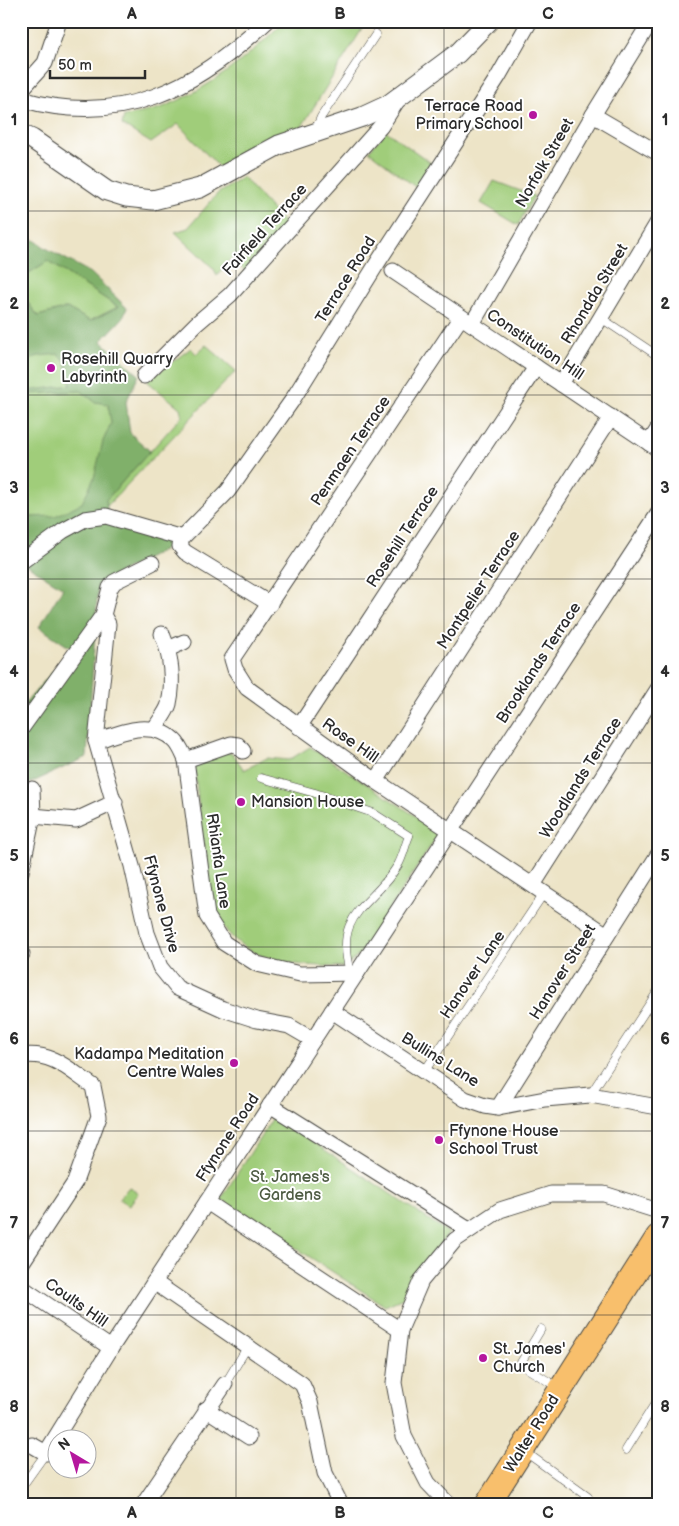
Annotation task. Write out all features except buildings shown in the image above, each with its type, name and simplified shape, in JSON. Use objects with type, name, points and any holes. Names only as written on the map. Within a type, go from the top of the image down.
[{"type":"main road","name":"Walter Road","points":[[488,1505],[658,1237]]},
{"type":"street","points":[[21,90],[45,64],[59,21]]},
{"type":"street","points":[[21,99],[46,106],[74,110],[114,107],[144,101],[173,91],[205,72],[246,41],[267,21]]},
{"type":"street","points":[[21,134],[32,139],[108,191],[143,200],[153,200],[200,188],[280,145],[371,114],[401,96],[458,53],[489,21]]},
{"type":"street","name":"Terrace Road","points":[[181,542],[228,491],[291,402],[378,262],[498,77],[530,21]]},
{"type":"street","name":"Norfolk Street","points":[[466,321],[651,21]]},
{"type":"street","name":"Fairfield Terrace","points":[[144,376],[196,324],[230,295],[381,126],[401,96]]},
{"type":"street","points":[[593,115],[658,153]]},
{"type":"street","name":"Rhondda Street","points":[[562,384],[658,222]]},
{"type":"street","name":"Constitution Hill","points":[[393,272],[654,446]]},
{"type":"street","name":"Penmaen Terrace","points":[[270,604],[466,321]]},
{"type":"street","name":"Rosehill Terrace","points":[[299,727],[536,367]]},
{"type":"street","name":"Montpelier Terrace","points":[[376,781],[611,417]]},
{"type":"street","points":[[654,446],[658,429]]},
{"type":"street","name":"Brooklands Terrace","points":[[450,831],[658,514]]},
{"type":"street","points":[[21,562],[63,531],[85,519],[106,516],[181,542],[185,552],[270,604]]},
{"type":"street","points":[[21,729],[103,615],[110,588],[114,582],[152,563]]},
{"type":"street","name":"Rose Hill","points":[[270,604],[232,659],[235,670],[247,688],[376,781],[607,935]]},
{"type":"street","points":[[103,615],[108,624],[96,742],[124,730],[155,728],[175,741],[186,760],[231,744],[238,745],[243,751]]},
{"type":"street","points":[[155,728],[168,705],[171,666],[168,649],[162,634]]},
{"type":"street","points":[[168,649],[184,642]]},
{"type":"street","name":"Woodlands Terrace","points":[[539,889],[658,689]]},
{"type":"street","name":"Ffynone Drive","points":[[96,742],[115,802],[147,933],[160,967],[177,988],[223,1009],[257,1020],[289,1026],[313,1040]]},
{"type":"street","name":"Rhianfa Lane","points":[[186,760],[207,916],[224,943],[257,964],[300,974],[353,973]]},
{"type":"street","points":[[21,872],[33,816],[32,789]]},
{"type":"street","points":[[33,816],[76,820],[115,802]]},
{"type":"street","name":"Ffynone Road","points":[[46,1453],[111,1348],[332,1011],[353,973],[450,831]]},
{"type":"street","name":"Hanover Street","points":[[498,1108],[607,935],[652,876],[658,855]]},
{"type":"street","name":"Bullins Lane","points":[[332,1011],[465,1099],[485,1106],[498,1108],[545,1099],[590,1095],[658,1107]]},
{"type":"street","points":[[21,1056],[32,1055],[52,1058],[93,1086],[99,1116],[75,1182],[21,1264]]},
{"type":"street","points":[[270,1105],[469,1230]]},
{"type":"street","points":[[449,1505],[428,1483],[404,1436],[394,1383],[400,1330],[421,1281],[455,1240],[469,1230],[500,1210],[551,1194],[604,1194],[658,1211]]},
{"type":"street","points":[[206,1202],[400,1330]]},
{"type":"street","points":[[154,1282],[302,1384],[310,1402],[325,1473],[341,1505]]},
{"type":"street","name":"Coults Hill","points":[[21,1287],[111,1348]]},
{"type":"street","points":[[144,1505],[206,1409],[225,1384]]},
{"type":"street","points":[[206,1409],[249,1437]]},
{"type":"street","points":[[32,1445],[46,1453]]},
{"type":"lane","points":[[314,133],[321,117],[376,34]]},
{"type":"lane","points":[[601,318],[658,356]]},
{"type":"lane","points":[[261,778],[315,793],[373,813],[408,836],[398,865],[358,911],[347,929],[345,955],[353,973]]},
{"type":"lane","name":"Hanover Lane","points":[[424,1072],[539,889]]},
{"type":"lane","points":[[590,1095],[658,990]]},
{"type":"lane","points":[[541,1329],[520,1364],[561,1390]]},
{"type":"lane","points":[[225,1384],[248,1346]]},
{"type":"lane","points":[[626,1450],[658,1399]]},
{"type":"lane","points":[[522,1450],[588,1497]]},
{"type":"lane","points":[[21,1488],[46,1453]]},
{"type":"green space","points":[[284,21],[367,21],[299,131],[219,167],[178,124],[151,143],[122,125],[124,117],[168,105],[216,79],[245,58]]},
{"type":"green space","points":[[386,131],[434,165],[418,189],[369,151]]},
{"type":"green space","points":[[243,177],[287,226],[245,271],[231,258],[217,276],[214,269],[175,232],[188,228],[217,194]]},
{"type":"green space","points":[[494,181],[534,196],[518,225],[481,203]]},
{"type":"green space","points":[[21,231],[46,248],[91,273],[127,308],[122,319],[101,341],[139,375],[126,402],[130,433],[150,451],[106,500],[109,523],[174,539],[171,546],[98,584],[87,757],[24,786],[21,804],[21,708],[72,649],[39,627],[63,588],[21,561],[21,476],[27,517],[55,516],[82,503],[94,478],[103,441],[111,423],[108,404],[95,402],[81,391],[31,394],[27,391],[71,385],[65,361],[58,354],[38,356],[30,360],[23,369],[21,377],[21,294],[38,316],[67,308],[90,321],[118,307],[48,261],[21,278]]},
{"type":"green space","points":[[48,261],[118,307],[90,321],[67,308],[38,316],[21,294],[21,278]]},
{"type":"green space","points":[[206,345],[236,371],[107,506],[106,500],[182,416],[180,408],[147,381],[191,348],[196,354]]},
{"type":"green space","points":[[75,352],[113,369],[128,440],[100,501],[21,548],[21,354]]},
{"type":"green space","points":[[21,430],[28,451],[21,462]]},
{"type":"green space","points":[[310,747],[440,832],[359,955],[344,967],[282,962],[247,949],[232,937],[220,922],[210,901],[194,765],[225,752],[233,754],[244,770],[267,758],[289,760]]},
{"type":"green space","name":"St. James's Gardens","points":[[274,1116],[449,1233],[413,1276],[403,1298],[385,1306],[221,1199]]},
{"type":"green space","points":[[129,1187],[138,1193],[129,1206],[119,1199]]},
{"type":"place","name":"Terrace Road Primary School","points":[[533,115]]},
{"type":"place","name":"Rosehill Quarry Labyrinth","points":[[51,368]]},
{"type":"place","name":"Mansion House","points":[[241,802]]},
{"type":"place","name":"Kadampa Meditation Centre Wales","points":[[234,1063]]},
{"type":"place","name":"Ffynone House School Trust","points":[[439,1140]]},
{"type":"place","name":"St. James' Church","points":[[483,1358]]}]
